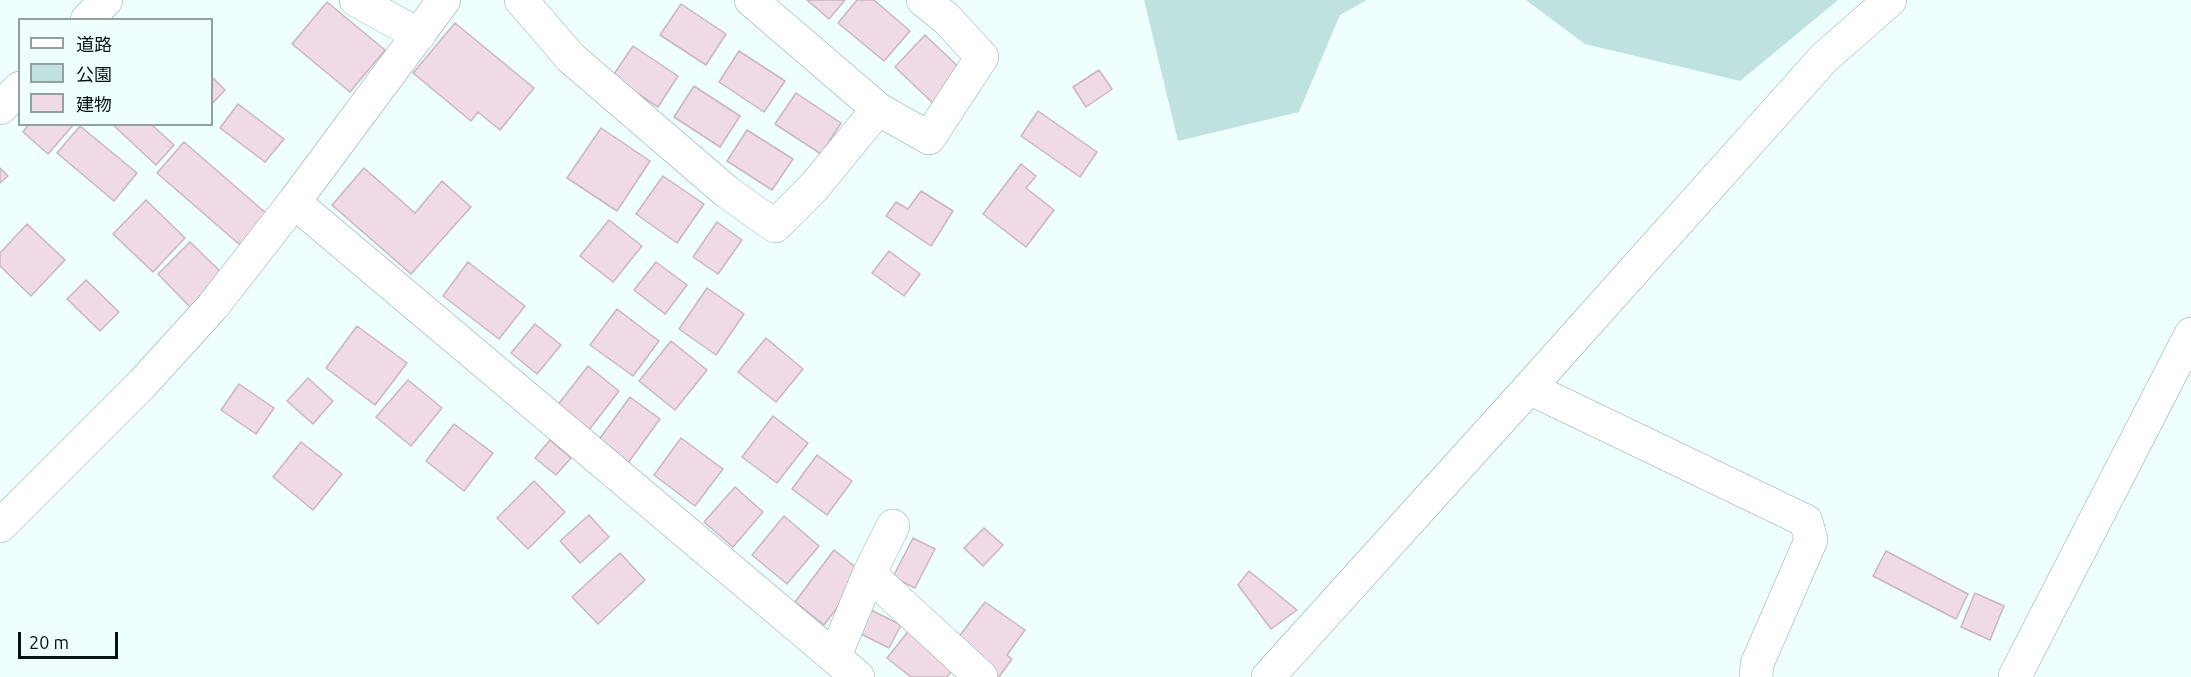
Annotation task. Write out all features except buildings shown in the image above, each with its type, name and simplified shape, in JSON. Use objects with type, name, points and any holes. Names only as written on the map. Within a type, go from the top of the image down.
[{"type":"street","points":[[89,18],[106,0]]},
{"type":"street","points":[[356,0],[419,35]]},
{"type":"street","points":[[0,526],[142,384],[213,306],[294,202],[444,0]]},
{"type":"street","points":[[521,0],[571,58],[727,192],[775,226],[814,187],[878,109]]},
{"type":"street","points":[[751,0],[878,109],[928,138],[982,57],[946,18],[923,0]]},
{"type":"street","points":[[1268,677],[1824,58],[1890,0]]},
{"type":"street","points":[[0,108],[18,90]]},
{"type":"street","points":[[294,202],[846,667],[869,574],[892,526]]},
{"type":"street","points":[[2017,677],[2015,676],[2191,334]]},
{"type":"street","points":[[1529,388],[1806,521],[1811,540],[1756,664],[1756,677]]},
{"type":"street","points":[[869,574],[981,677]]},
{"type":"green space","points":[[1144,0],[1367,0],[1340,15],[1299,112],[1178,141]]},
{"type":"green space","points":[[1526,0],[1838,0],[1740,81],[1585,44]]}]
